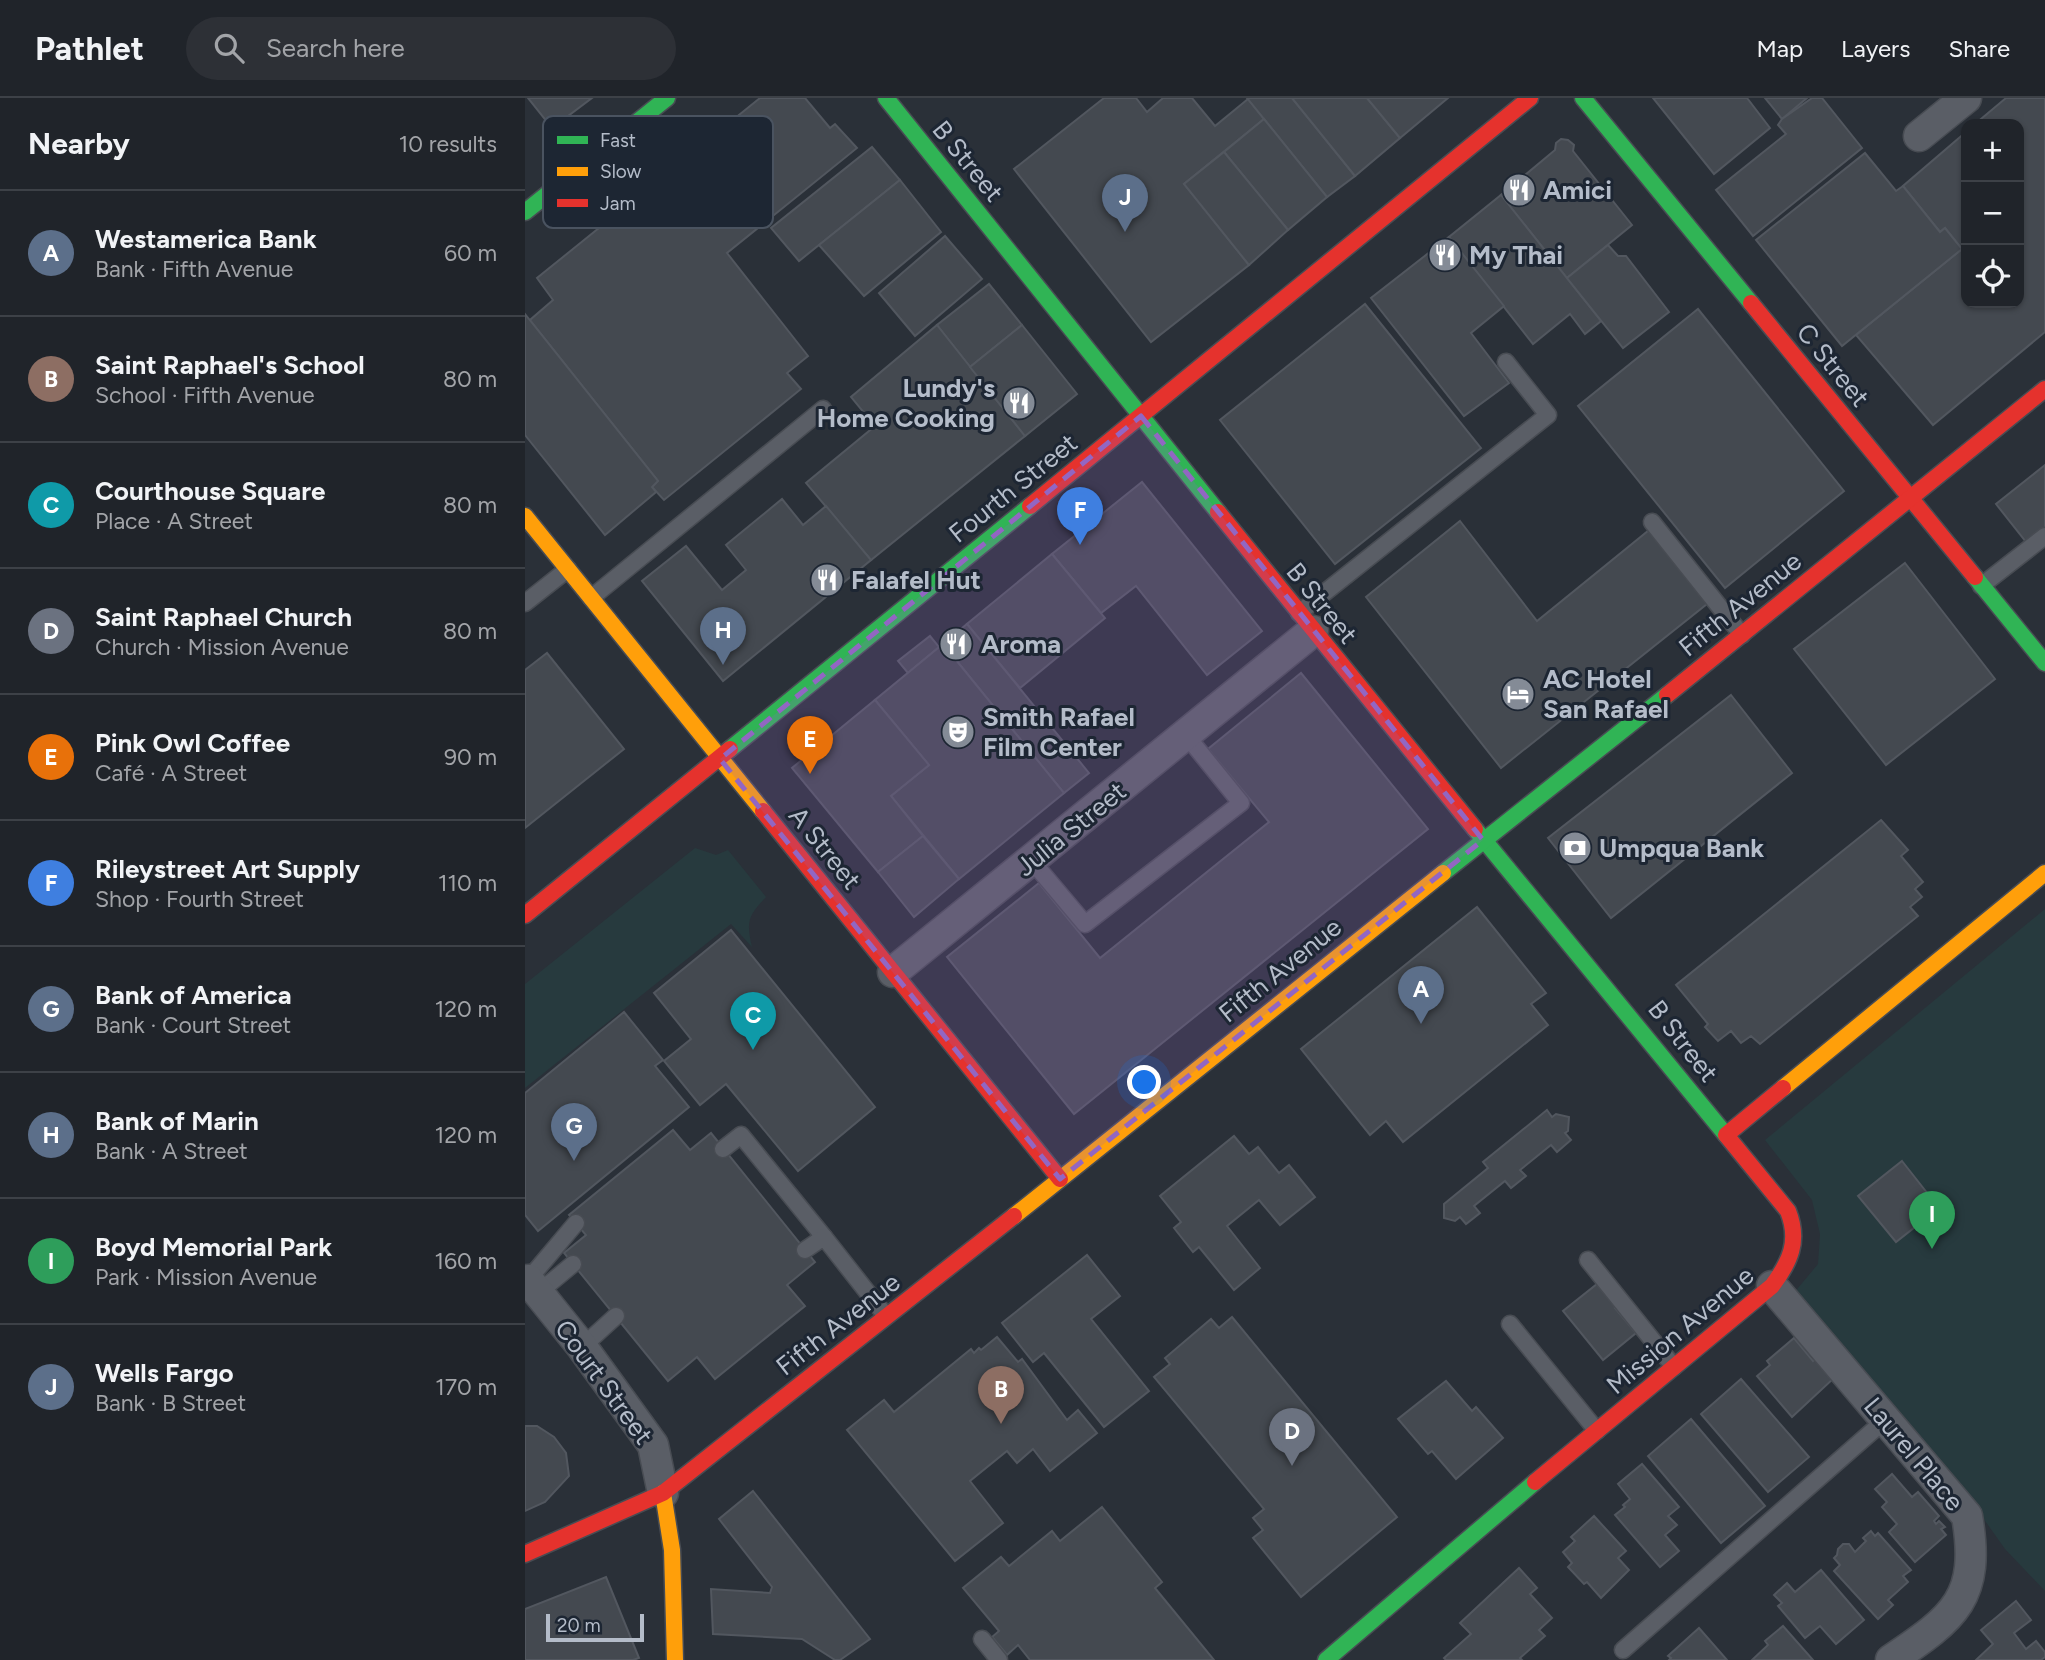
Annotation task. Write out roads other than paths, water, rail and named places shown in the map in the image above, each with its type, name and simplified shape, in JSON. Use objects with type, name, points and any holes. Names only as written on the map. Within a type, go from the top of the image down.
[{"type":"street","points":[[645,116],[667,98]]},
{"type":"street","name":"B Street","points":[[886,98],[1306,622],[1483,840],[1615,996],[1726,1135]]},
{"type":"street","name":"Fourth Street","points":[[525,915],[1530,98]]},
{"type":"street","name":"C Street","points":[[1583,98],[2045,663]]},
{"type":"street","points":[[1919,136],[1966,98]]},
{"type":"street","points":[[525,212],[543,198]]},
{"type":"street","name":"Fifth Avenue","points":[[525,1554],[663,1493],[1742,635],[2045,389]]},
{"type":"street","name":"A Street","points":[[525,516],[1060,1179]]},
{"type":"street","name":"Julia Street","points":[[893,972],[1186,735],[1306,622]]},
{"type":"street","points":[[1726,1135],[2045,873]]},
{"type":"street","name":"Mission Avenue","points":[[1327,1660],[1476,1531],[1772,1286],[1789,1264],[1795,1241],[1794,1224],[1788,1211],[1726,1135]]},
{"type":"street","name":"Laurel Place","points":[[1772,1286],[1967,1517],[1972,1546],[1970,1577],[1959,1604],[1929,1634],[1891,1660]]},
{"type":"street","name":"Court Street","points":[[533,1287],[582,1347],[653,1445],[672,1550],[675,1660]]},
{"type":"lane","points":[[1306,622],[1548,415],[1506,362]]},
{"type":"lane","points":[[591,598],[823,410]]},
{"type":"lane","points":[[1652,522],[1742,635]]},
{"type":"lane","points":[[1981,586],[2045,536]]},
{"type":"lane","points":[[525,603],[568,569]]},
{"type":"lane","points":[[1032,860],[1085,924],[1241,803],[1186,735]]},
{"type":"lane","points":[[723,1149],[741,1135],[887,1317]]},
{"type":"lane","points":[[533,1287],[576,1223]]},
{"type":"lane","points":[[806,1250],[824,1237]]},
{"type":"lane","points":[[1588,1260],[1674,1367]]},
{"type":"lane","points":[[533,1287],[573,1264]]},
{"type":"lane","points":[[582,1347],[615,1316]]},
{"type":"lane","points":[[1510,1324],[1597,1431]]},
{"type":"lane","points":[[1623,1650],[1885,1420]]},
{"type":"lane","points":[[982,1639],[999,1660]]},
{"type":"place","name":"Amici","points":[[1519,190]]},
{"type":"place","name":"Wells Fargo","points":[[1125,232]]},
{"type":"place","name":"My Thai","points":[[1445,255]]},
{"type":"place","name":"Lundy's Home Cooking","points":[[1019,403]]},
{"type":"place","name":"Rileystreet Art Supply","points":[[1080,545]]},
{"type":"place","name":"Falafel Hut","points":[[827,580]]},
{"type":"place","name":"Aroma","points":[[956,644]]},
{"type":"place","name":"Bank of Marin","points":[[723,665]]},
{"type":"place","name":"AC Hotel San Rafael","points":[[1518,694]]},
{"type":"place","name":"Smith Rafael Film Center","points":[[958,732]]},
{"type":"place","name":"Pink Owl Coffee","points":[[810,774]]},
{"type":"place","name":"Umpqua Bank","points":[[1575,848]]},
{"type":"place","name":"Westamerica Bank","points":[[1421,1024]]},
{"type":"place","name":"Courthouse Square","points":[[753,1050]]},
{"type":"place","name":"Bank of America","points":[[574,1161]]},
{"type":"place","name":"Boyd Memorial Park","points":[[1932,1249]]},
{"type":"place","name":"Saint Raphael's School","points":[[1001,1424]]},
{"type":"place","name":"Saint Raphael Church","points":[[1292,1466]]}]
